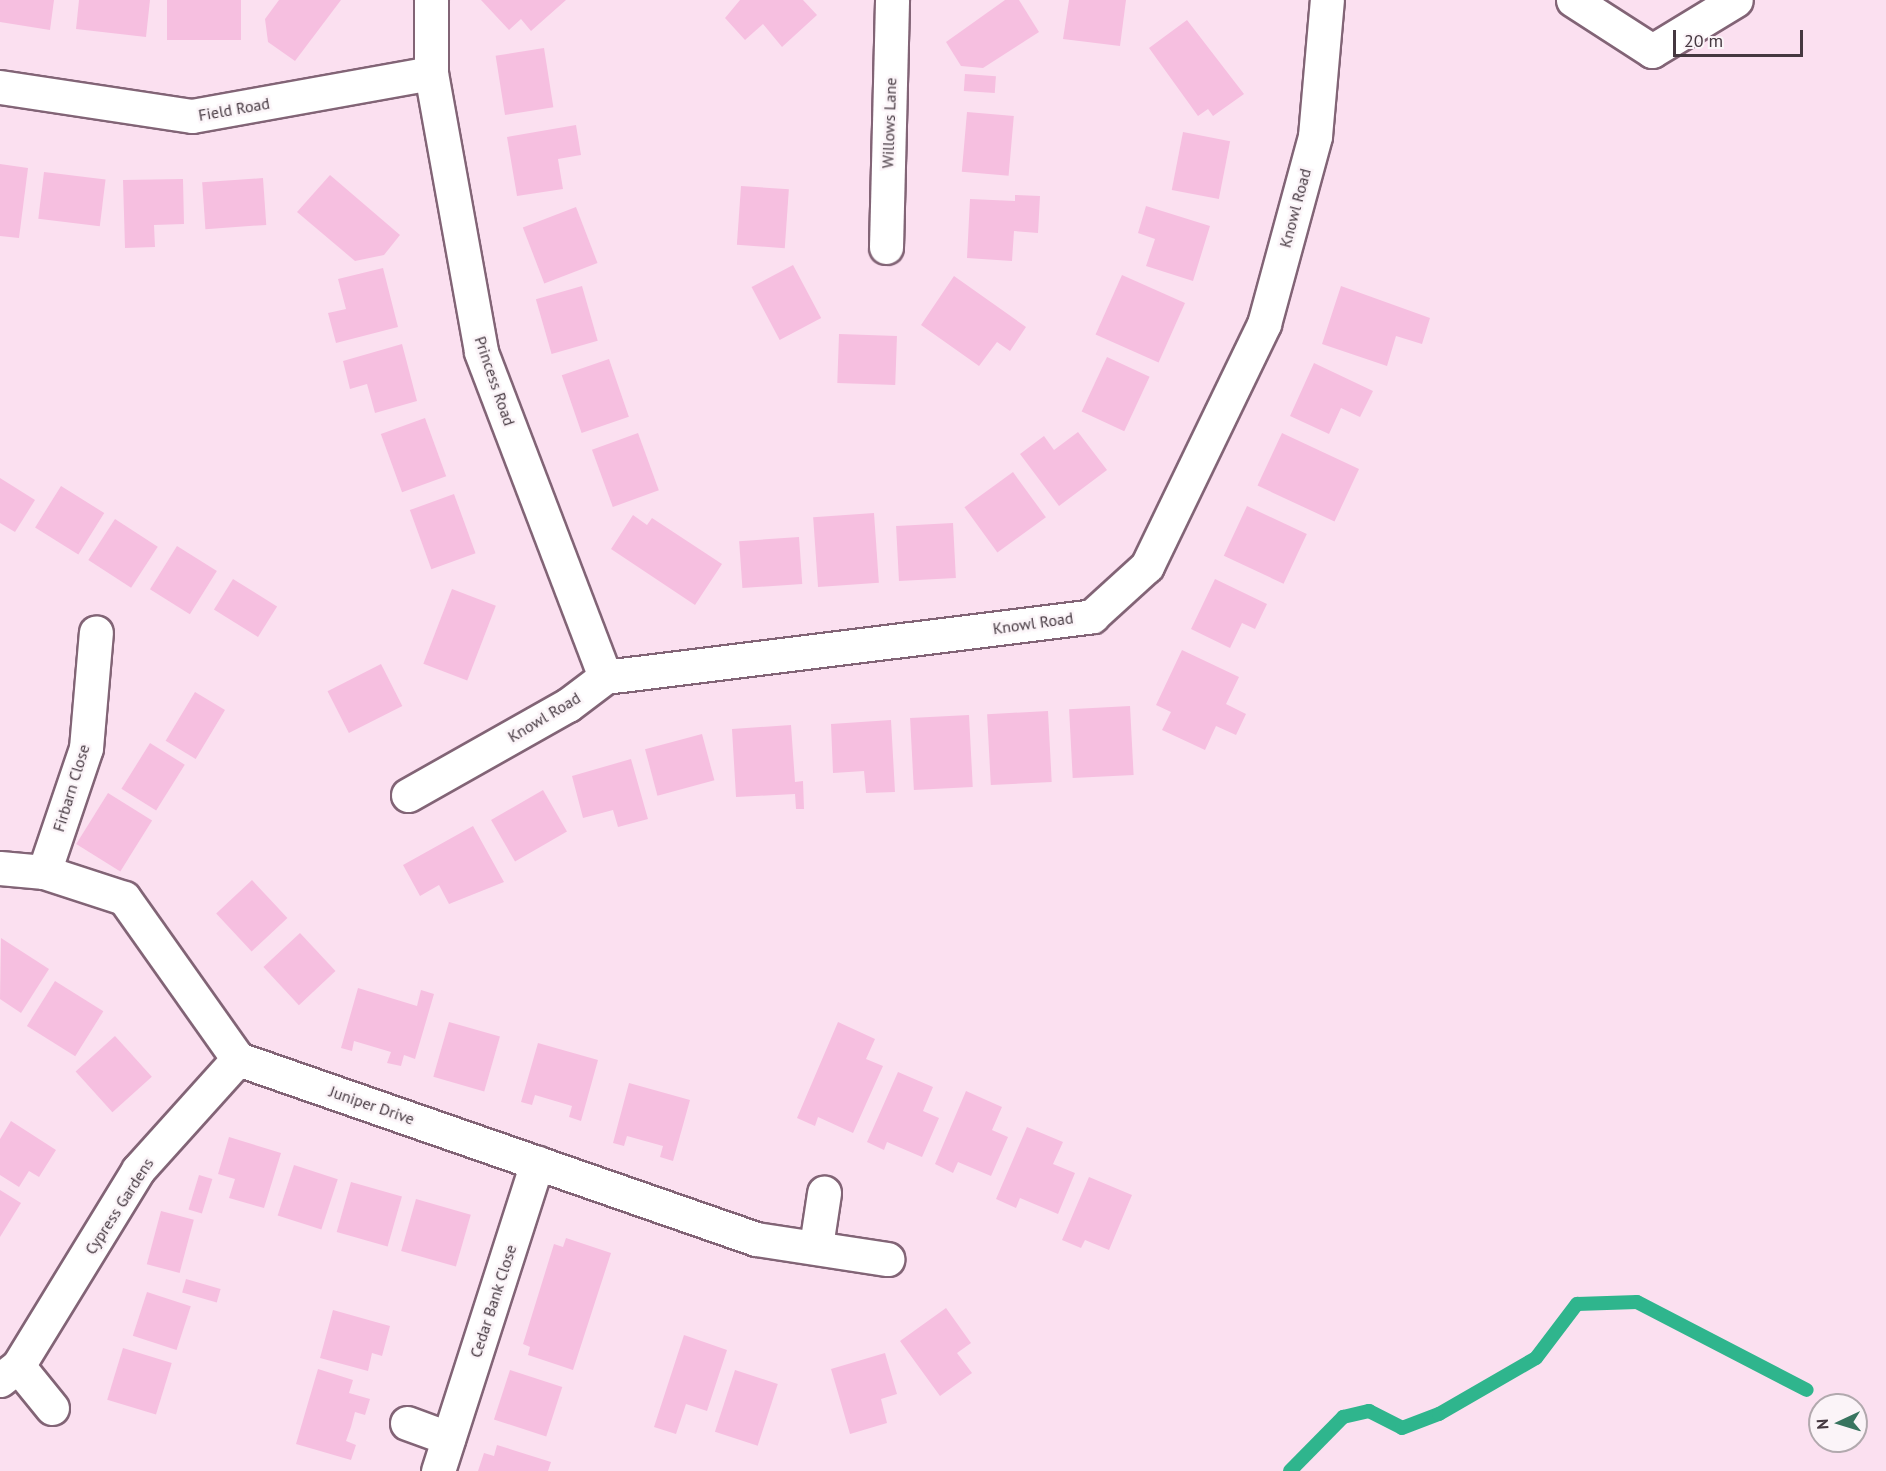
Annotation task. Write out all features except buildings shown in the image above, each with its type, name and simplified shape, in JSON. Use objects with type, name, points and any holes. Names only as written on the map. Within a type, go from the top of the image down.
[{"type":"street","name":"Princess Road","points":[[431,0],[431,73],[481,352],[605,677]]},
{"type":"street","name":"Willows Lane","points":[[886,247],[892,0]]},
{"type":"street","name":"Knowl Road","points":[[408,795],[568,705],[605,677],[1092,615],[1147,566],[1264,324],[1315,136],[1327,0]]},
{"type":"street","points":[[1573,0],[1652,51],[1736,0]]},
{"type":"street","name":"Field Road","points":[[0,87],[192,116],[431,73]]},
{"type":"street","name":"Firbarn Close","points":[[44,872],[86,748],[96,632]]},
{"type":"street","points":[[0,868],[44,872],[124,898],[238,1059]]},
{"type":"street","name":"Juniper Drive","points":[[238,1059],[756,1239],[816,1246],[887,1259]]},
{"type":"street","name":"Cypress Gardens","points":[[52,1408],[9,1373],[138,1170],[238,1059]]},
{"type":"street","name":"Cedar Bank Close","points":[[438,1471],[537,1163]]},
{"type":"street","points":[[816,1246],[824,1193]]},
{"type":"street","points":[[407,1422],[448,1438]]},
{"type":"waterway","points":[[1290,1471],[1343,1417],[1369,1411],[1402,1428],[1439,1414],[1536,1358],[1577,1304],[1637,1302],[1807,1390]]}]
